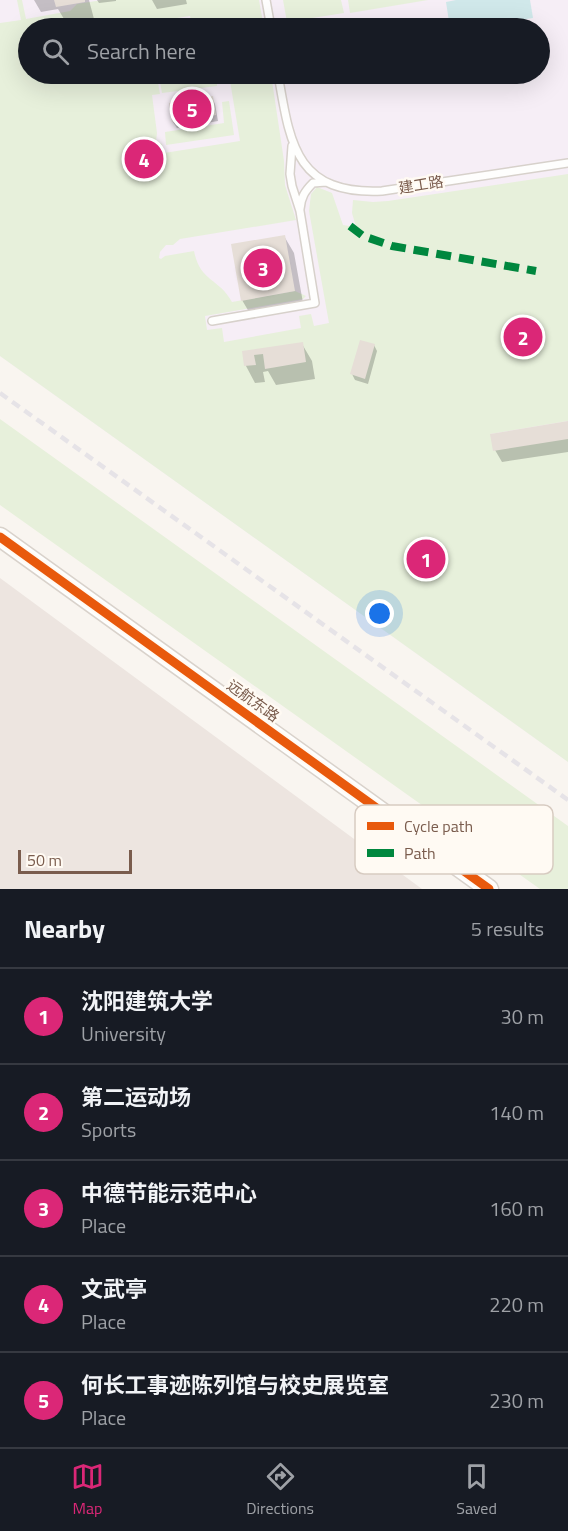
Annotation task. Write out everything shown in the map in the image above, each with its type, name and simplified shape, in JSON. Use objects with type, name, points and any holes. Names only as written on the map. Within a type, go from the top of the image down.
[{"type":"street","name":"远航东路","points":[[0,537],[372,805]]},
{"type":"street","name":"远航东路","points":[[468,874],[489,889]]},
{"type":"lane","points":[[266,0],[269,18]]},
{"type":"lane","points":[[212,321],[315,303],[300,211],[290,174],[292,143],[280,84]]},
{"type":"lane","name":"建工路","points":[[292,143],[300,159],[328,183],[364,192],[568,163]]},
{"type":"lane","points":[[300,211],[303,195],[313,183],[319,181],[328,183]]},
{"type":"shaded area","points":[[0,0],[568,0],[568,762],[0,356]]},
{"type":"shaded area","points":[[0,578],[355,840],[355,874],[402,874],[422,889],[0,889]]},
{"type":"green space","points":[[17,0],[22,0],[26,18],[21,18]]},
{"type":"green space","points":[[102,0],[259,0],[262,18],[190,18],[190,16],[177,18],[32,18],[70,11],[77,4]]},
{"type":"green space","points":[[283,0],[341,0],[344,13],[312,18],[286,18]]},
{"type":"green space","points":[[348,0],[428,0],[350,13]]},
{"type":"green space","points":[[18,20],[18,84],[158,84],[160,94],[152,95],[156,141],[162,144],[164,153],[240,141],[230,84],[272,84],[284,161],[285,185],[296,220],[180,239],[173,245],[166,245],[160,252],[159,258],[161,259],[165,256],[194,251],[201,269],[227,294],[232,302],[295,291],[306,296],[303,299],[205,316],[207,330],[222,328],[224,342],[301,328],[299,316],[311,314],[314,326],[329,323],[309,211],[311,194],[317,187],[332,193],[343,225],[356,227],[352,213],[353,200],[388,201],[568,174],[568,421],[490,434],[568,439],[568,762],[0,356],[0,23]]},
{"type":"green space","points":[[160,84],[217,84],[217,86],[162,93]]},
{"type":"green space","points":[[229,101],[234,135],[166,145],[165,132],[224,123],[222,102]]},
{"type":"green space","points":[[0,419],[539,805],[422,805],[0,505]]},
{"type":"green space","points":[[553,815],[568,826],[568,889],[540,889],[519,874],[553,874]]},
{"type":"water","points":[[530,0],[533,18],[448,18],[446,2]]},
{"type":"building","points":[[54,0],[85,0],[85,2],[56,7]]},
{"type":"building","points":[[213,96],[216,115],[172,122],[169,103]]},
{"type":"building","points":[[146,151],[152,157],[149,164],[141,166],[136,160],[139,153]]},
{"type":"building","points":[[285,235],[295,291],[241,301],[231,244]]},
{"type":"building","points":[[360,340],[375,344],[365,379],[350,374]]},
{"type":"building","points":[[303,342],[306,362],[265,369],[263,354],[254,355],[256,365],[244,366],[242,351]]},
{"type":"building","points":[[568,421],[568,439],[493,451],[490,434]]},
{"type":"railway","points":[[0,393],[568,800]]},
{"type":"marked path","points":[[350,226],[363,236],[392,246],[536,271]]},
{"type":"cycle path","points":[[0,537],[372,805]]},
{"type":"cycle path","points":[[468,874],[489,889]]},
{"type":"place","name":"何长工事迹陈列馆与校史展览室","points":[[192,109]]},
{"type":"place","name":"文武亭","points":[[144,159]]},
{"type":"place","name":"中德节能示范中心","points":[[263,268]]},
{"type":"place","name":"第二运动场","points":[[523,337]]},
{"type":"place","name":"沈阳建筑大学","points":[[426,559]]}]
